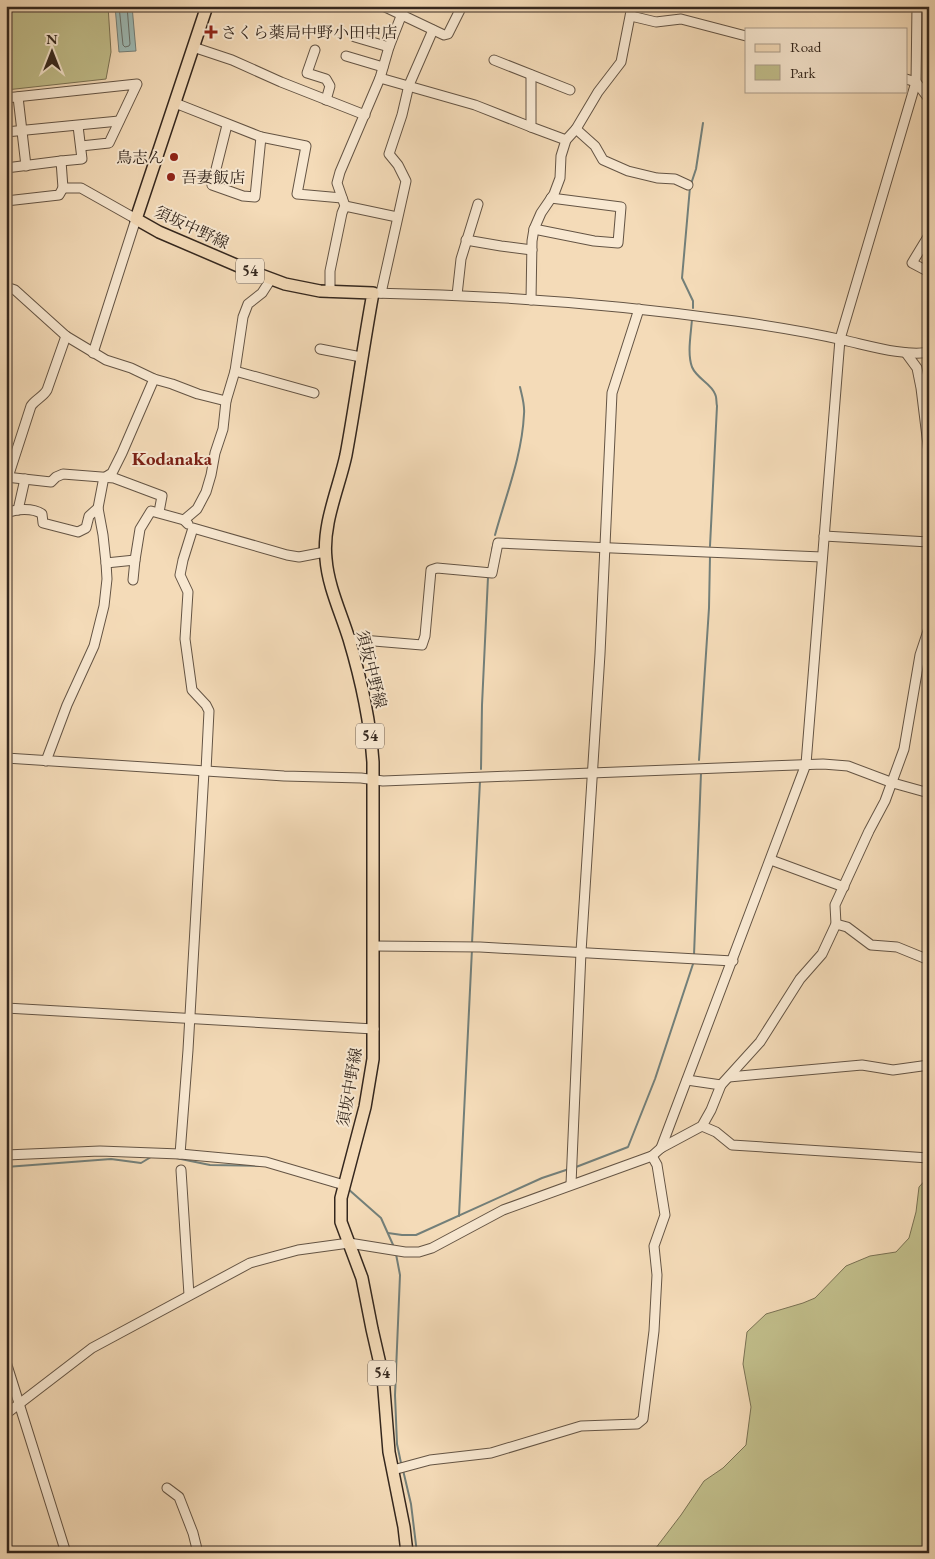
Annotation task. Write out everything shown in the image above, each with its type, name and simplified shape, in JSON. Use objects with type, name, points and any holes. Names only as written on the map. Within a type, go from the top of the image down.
[{"type":"main road","name":"須坂中野線","points":[[207,6],[136,219],[159,232],[271,279],[310,290],[377,293],[362,357],[346,453],[327,532],[325,552],[329,577],[350,639],[360,676],[372,752],[373,1060],[369,1090],[341,1198],[341,1222],[362,1278],[370,1323],[383,1377],[389,1447],[399,1469],[407,1553]]},
{"type":"street","points":[[383,6],[402,11],[444,35],[448,34],[462,6]]},
{"type":"street","points":[[662,1148],[806,764],[840,339],[916,82],[917,6]]},
{"type":"street","points":[[532,300],[534,229],[560,178],[561,156],[566,140],[576,129],[598,92],[621,62],[630,10],[656,22],[681,19],[745,36]]},
{"type":"street","points":[[330,292],[330,271],[344,202],[337,183],[380,78],[402,11]]},
{"type":"street","points":[[434,30],[409,85],[402,115],[389,154],[398,165],[406,181],[377,293],[457,295],[582,303],[736,321],[840,339],[906,353],[920,354],[929,352]]},
{"type":"street","points":[[355,37],[389,47]]},
{"type":"street","points":[[193,48],[232,60],[365,116]]},
{"type":"street","points":[[315,50],[308,74],[326,79],[330,86],[326,100]]},
{"type":"street","points":[[346,56],[383,66]]},
{"type":"street","points":[[494,60],[570,90]]},
{"type":"street","points":[[531,75],[531,127]]},
{"type":"street","points":[[380,78],[475,105],[566,140]]},
{"type":"street","points":[[908,80],[916,82],[929,99]]},
{"type":"street","points":[[6,98],[137,84],[109,143],[81,146]]},
{"type":"street","points":[[18,97],[26,166]]},
{"type":"street","points":[[175,103],[261,137],[306,146],[297,194],[344,202],[397,217]]},
{"type":"street","points":[[6,132],[119,121]]},
{"type":"street","points":[[227,125],[212,185],[244,196],[255,197],[261,137]]},
{"type":"street","points":[[6,168],[82,159],[78,126]]},
{"type":"street","points":[[576,129],[595,146],[603,160],[628,171],[657,178],[676,179],[688,185]]},
{"type":"street","points":[[6,201],[59,195],[63,188],[61,161]]},
{"type":"street","points":[[63,188],[81,188],[136,219],[93,353]]},
{"type":"street","points":[[534,229],[594,242],[618,243],[621,207],[551,198]]},
{"type":"street","points":[[457,295],[466,240],[478,204]]},
{"type":"street","points":[[929,235],[912,263],[929,272]]},
{"type":"street","points":[[466,240],[532,250]]},
{"type":"street","points":[[184,520],[197,509],[206,492],[223,429],[226,400],[235,371],[243,317],[248,304],[262,293],[271,279]]},
{"type":"street","points":[[6,287],[15,290],[66,336],[106,360],[198,394],[226,400]]},
{"type":"street","points":[[572,1184],[581,952],[612,393],[639,310]]},
{"type":"street","points":[[66,336],[47,390],[44,395],[36,399],[30,406],[7,477],[51,482],[63,474],[114,478],[162,496],[159,512]]},
{"type":"street","points":[[320,349],[362,357]]},
{"type":"street","points":[[906,353],[917,368],[929,453]]},
{"type":"street","points":[[235,371],[314,393]]},
{"type":"street","points":[[46,761],[67,705],[94,646],[104,606],[107,579],[104,536],[98,508],[104,478],[112,473],[154,379]]},
{"type":"street","points":[[18,510],[25,479]]},
{"type":"street","points":[[6,514],[18,510],[39,511],[42,514],[44,523],[78,532],[86,528],[89,516],[98,508]]},
{"type":"street","points":[[133,580],[140,529],[151,511],[184,520],[193,528],[287,556],[299,557],[325,552]]},
{"type":"street","points":[[180,1154],[209,711],[192,690],[185,639],[188,592],[180,575],[193,528]]},
{"type":"street","points":[[824,536],[929,542]]},
{"type":"street","points":[[350,639],[422,645],[425,636],[431,570],[437,568],[492,573],[498,543],[604,546],[822,557]]},
{"type":"street","points":[[106,563],[135,560]]},
{"type":"street","points":[[6,1414],[92,1348],[250,1263],[298,1250],[348,1243],[405,1252],[419,1252],[432,1248],[503,1210],[652,1156],[662,1148],[702,1126],[721,1085],[760,1042],[800,979],[822,954],[836,924],[835,905],[893,783],[904,749],[920,655],[929,628]]},
{"type":"street","points":[[6,758],[372,780],[592,774],[806,764],[848,766],[893,783],[929,793]]},
{"type":"street","points":[[771,860],[844,887]]},
{"type":"street","points":[[836,924],[847,927],[871,946],[897,947],[929,960]]},
{"type":"street","points":[[374,946],[480,947],[733,961]]},
{"type":"street","points":[[6,1008],[374,1029]]},
{"type":"street","points":[[729,1077],[862,1065],[893,1070],[929,1065]]},
{"type":"street","points":[[687,1080],[721,1085]]},
{"type":"street","points":[[702,1126],[716,1132],[732,1145],[929,1158]]},
{"type":"street","points":[[6,1155],[100,1151],[180,1154],[266,1162],[344,1185]]},
{"type":"street","points":[[399,1469],[430,1460],[491,1453],[581,1426],[637,1424],[643,1419],[654,1331],[657,1275],[654,1246],[665,1215],[657,1165],[652,1156]]},
{"type":"street","points":[[180,1170],[189,1295]]},
{"type":"street","points":[[6,1362],[66,1553]]},
{"type":"street","points":[[167,1488],[179,1497],[193,1533],[198,1553]]},
{"type":"green space","points":[[108,6],[111,52],[106,79],[6,90],[6,7]]},
{"type":"green space","points":[[929,1176],[929,1553],[652,1553],[704,1481],[723,1468],[746,1445],[751,1407],[743,1364],[747,1332],[766,1314],[815,1298],[846,1266],[870,1256],[896,1252],[909,1238],[916,1212],[919,1187]]},
{"type":"water","points":[[115,6],[132,6],[136,51],[119,52]]},
{"type":"waterway","points":[[693,308],[693,301],[682,278],[690,187],[696,169],[703,123]]},
{"type":"waterway","points":[[692,319],[690,350],[692,367],[697,375],[713,390],[717,406],[710,546]]},
{"type":"waterway","points":[[495,535],[513,475],[523,430],[524,411],[520,387]]},
{"type":"waterway","points":[[492,550],[494,542]]},
{"type":"waterway","points":[[699,760],[709,608],[710,556]]},
{"type":"waterway","points":[[481,769],[488,577]]},
{"type":"waterway","points":[[694,955],[701,773]]},
{"type":"waterway","points":[[472,943],[480,781]]},
{"type":"waterway","points":[[459,1216],[472,949]]},
{"type":"waterway","points":[[576,1167],[628,1147],[655,1079],[693,964]]},
{"type":"waterway","points":[[6,1167],[111,1159],[141,1163],[151,1157]]},
{"type":"waterway","points":[[176,1158],[210,1165],[266,1166]]},
{"type":"waterway","points":[[388,1233],[416,1235],[542,1178],[569,1169]]},
{"type":"waterway","points":[[347,1188],[381,1218],[394,1247]]},
{"type":"waterway","points":[[396,1254],[400,1275],[395,1395],[397,1444],[401,1463]]},
{"type":"waterway","points":[[403,1470],[411,1504],[417,1553]]},
{"type":"place","name":"さくら薬局中野小田中店","points":[[211,32]]},
{"type":"place","name":"鳥志ん","points":[[174,157]]},
{"type":"place","name":"吾妻飯店","points":[[171,177]]},
{"type":"district","name":"Kodanaka","points":[[172,458]]}]
